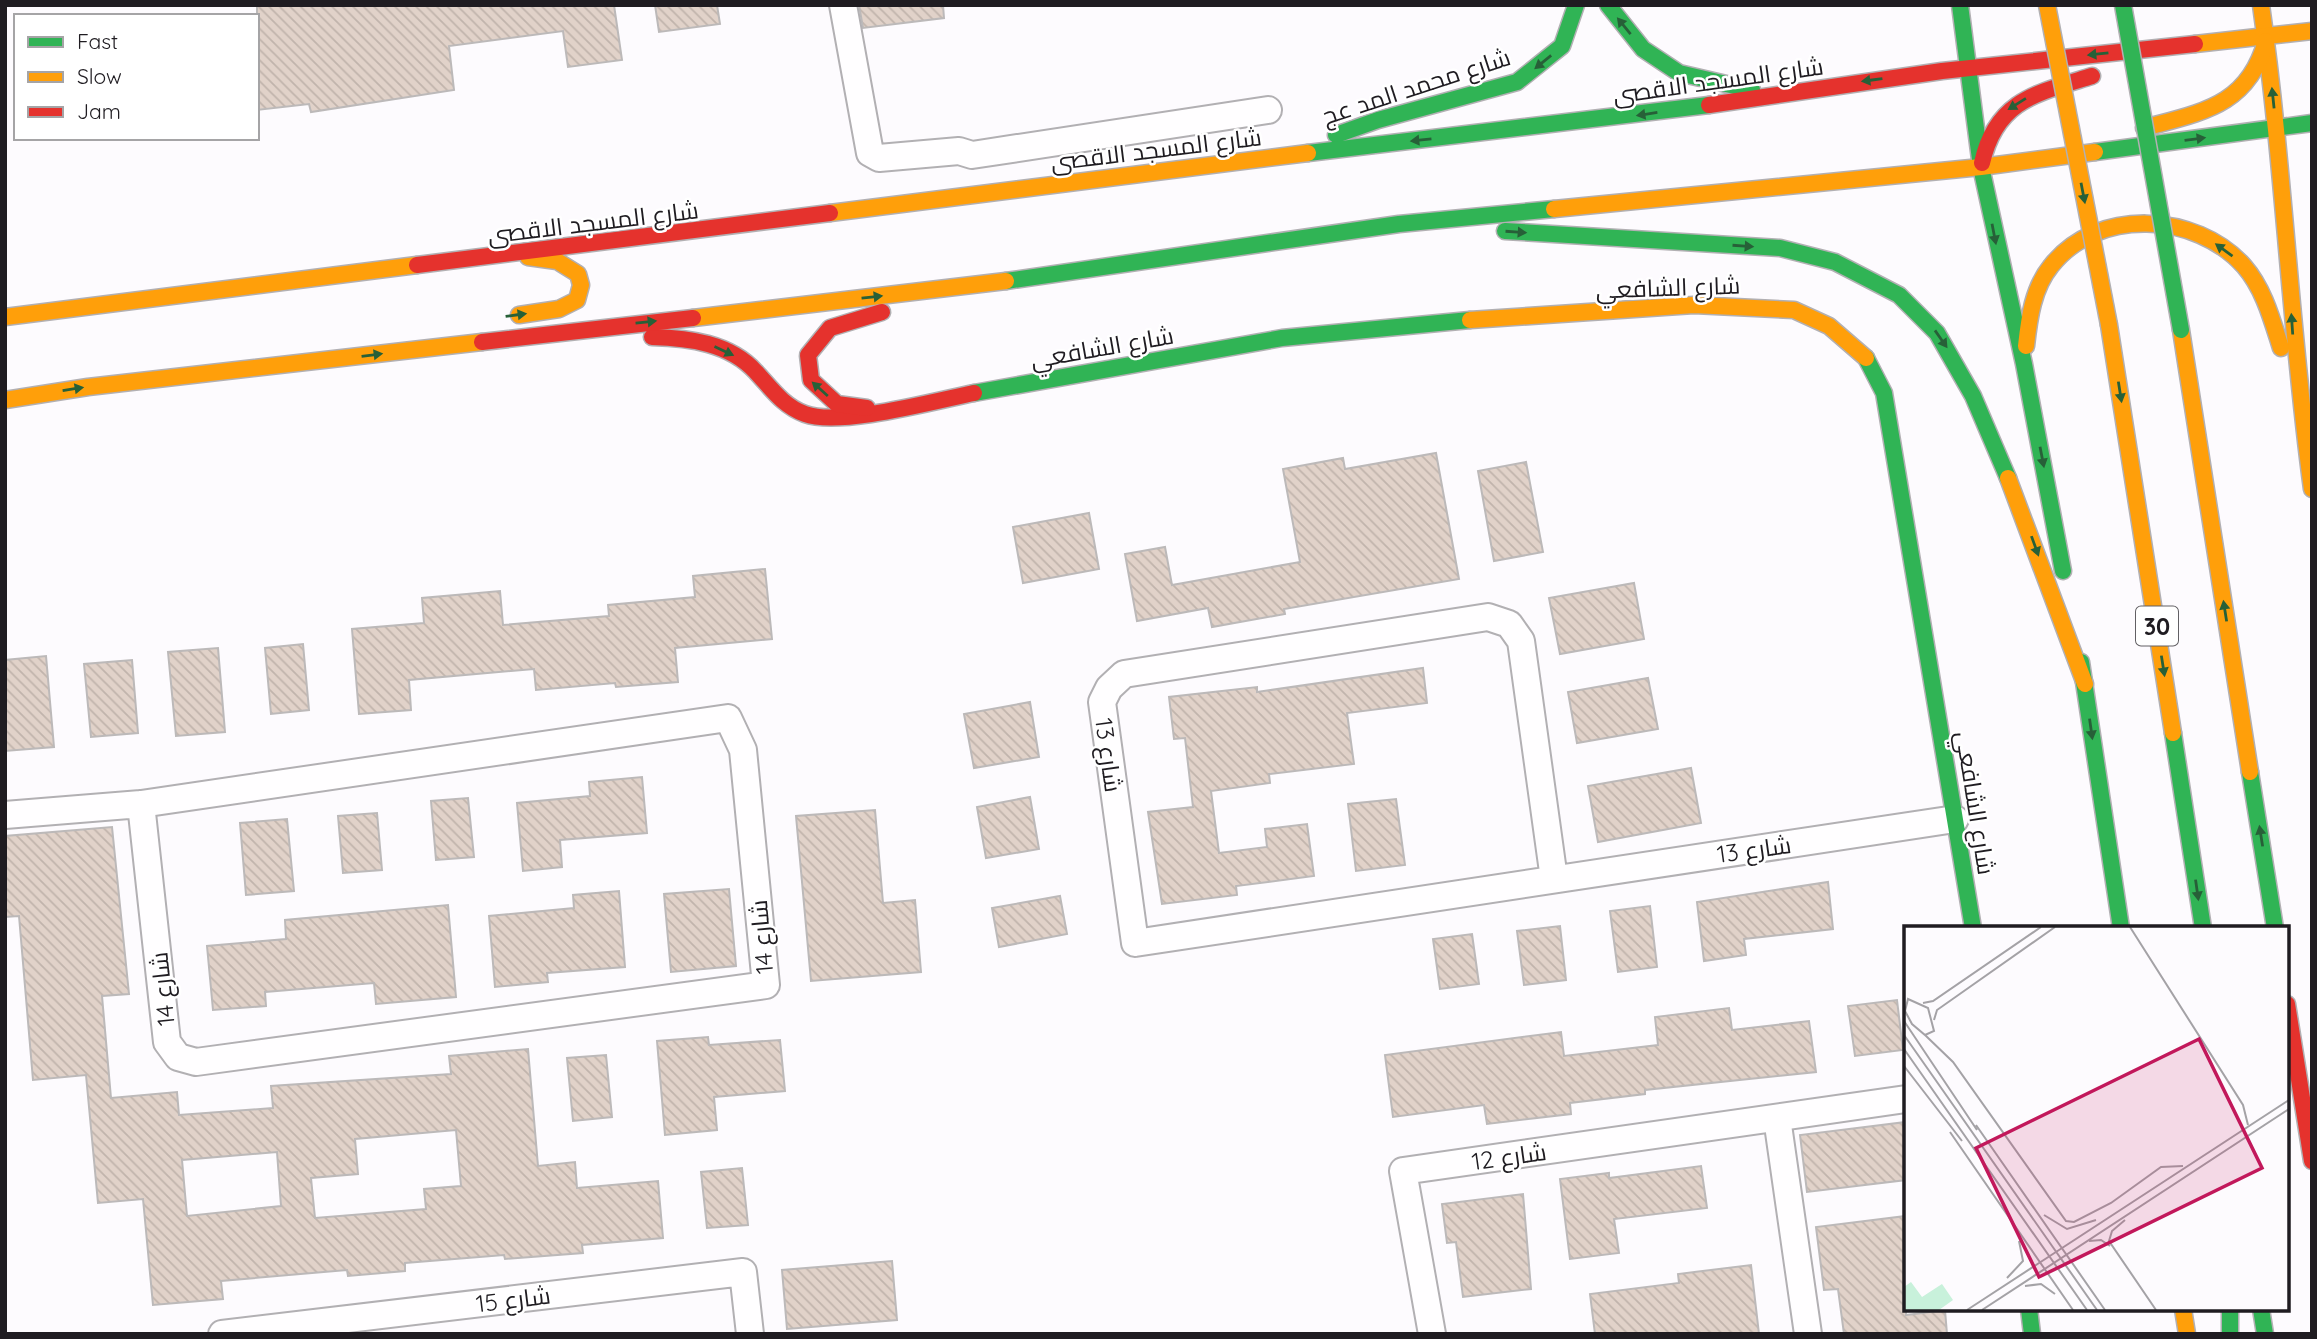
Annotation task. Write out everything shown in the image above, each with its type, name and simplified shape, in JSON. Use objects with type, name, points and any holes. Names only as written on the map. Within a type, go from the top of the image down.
[{"type":"main road","name":"شارع محمد المد عج","points":[[1276,157],[1378,120],[1517,82],[1562,46],[1576,5]]},
{"type":"main road","points":[[1608,5],[1643,49],[1679,73],[1770,94]]},
{"type":"main road","points":[[1961,5],[1981,167],[2024,364],[2085,684],[2120,926]]},
{"type":"main road","name":"30","points":[[2047,5],[2109,325],[2203,926]]},
{"type":"main road","points":[[2123,5],[2181,330],[2275,926]]},
{"type":"main road","points":[[2261,5],[2277,129],[2298,395],[2312,489]]},
{"type":"main road","name":"شارع المسجد الاقصى","points":[[5,317],[1276,157],[1635,116],[1770,94],[1968,68],[2267,38],[2312,31]]},
{"type":"main road","points":[[2049,157],[2204,110],[2231,98],[2253,78],[2261,63],[2267,38]]},
{"type":"main road","points":[[1981,167],[1990,132],[2015,104],[2036,94],[2197,43]]},
{"type":"main road","points":[[5,400],[89,387],[487,340],[965,287],[1399,224],[1981,167],[2312,123]]},
{"type":"main road","points":[[1399,224],[1780,248],[1835,262],[1887,286],[1911,305],[1937,333],[1973,396],[2028,526],[2085,684]]},
{"type":"main road","points":[[2024,364],[2034,299],[2044,276],[2057,257],[2092,234],[2130,225],[2160,224],[2187,230],[2210,240],[2242,264],[2265,303],[2298,395]]},
{"type":"main road","points":[[506,317],[559,309],[578,300],[581,285],[578,274],[557,261],[513,255]]},
{"type":"main road","name":"شارع الشافعي","points":[[882,410],[837,404],[811,380],[808,355],[830,328],[965,287]]},
{"type":"main road","name":"شارع الشافعي","points":[[487,340],[680,337],[718,347],[747,362],[782,401],[810,415],[841,421],[882,410],[1296,336],[1407,324],[1694,305],[1794,310],[1829,327],[1864,354],[1884,393],[1973,926]]},
{"type":"main road","points":[[283,366],[350,340]]},
{"type":"main road","points":[[2289,1016],[2312,1161]]},
{"type":"main road","points":[[2297,1064],[2312,1117]]},
{"type":"main road","points":[[2029,1311],[2032,1334]]},
{"type":"main road","points":[[2183,1311],[2187,1334]]},
{"type":"main road","points":[[2230,1311],[2231,1334]]},
{"type":"main road","points":[[2261,1311],[2265,1334]]},
{"type":"street","points":[[843,5],[870,153],[886,158],[959,151],[972,155],[1268,110]]},
{"type":"street","points":[[972,155],[990,193]]},
{"type":"street","name":"شارع 13","points":[[1553,878],[1521,641],[1509,624],[1488,617],[1124,674],[1109,688],[1102,702],[1135,943],[1955,819]]},
{"type":"street","name":"شارع 14","points":[[5,815],[141,804],[728,718],[743,750],[766,985],[196,1062],[178,1057],[167,1042],[141,804]]},
{"type":"street","name":"شارع 12","points":[[1432,1334],[1404,1171],[1904,1099]]},
{"type":"street","points":[[1777,1118],[1808,1334]]},
{"type":"street","name":"شارع 15","points":[[222,1334],[743,1272],[750,1334]]},
{"type":"building","points":[[257,5],[614,5],[622,60],[568,67],[563,31],[449,46],[454,90],[311,112],[309,104],[259,110]]},
{"type":"building","points":[[655,5],[717,5],[720,24],[659,32]]},
{"type":"building","points":[[859,5],[943,5],[944,18],[863,28]]},
{"type":"building","points":[[1436,453],[1459,579],[1284,609],[1285,614],[1212,627],[1208,608],[1137,621],[1125,554],[1165,547],[1172,585],[1300,562],[1283,469],[1343,458],[1345,469]]},
{"type":"building","points":[[1526,462],[1543,552],[1494,561],[1478,471]]},
{"type":"building","points":[[1089,513],[1099,569],[1023,583],[1013,527]]},
{"type":"building","points":[[765,569],[772,639],[675,648],[678,682],[616,687],[615,683],[536,690],[534,669],[409,680],[411,710],[359,714],[352,629],[424,623],[422,598],[500,591],[503,625],[609,616],[608,605],[695,597],[693,576]]},
{"type":"building","points":[[1634,583],[1644,639],[1560,654],[1549,598]]},
{"type":"building","points":[[303,644],[309,710],[271,714],[265,648]]},
{"type":"building","points":[[218,648],[225,732],[176,736],[168,652]]},
{"type":"building","points":[[46,656],[54,747],[5,751],[5,660]]},
{"type":"building","points":[[132,660],[138,733],[91,737],[84,664]]},
{"type":"building","points":[[1423,668],[1427,703],[1347,713],[1354,764],[1269,774],[1270,783],[1211,791],[1219,853],[1267,847],[1265,829],[1307,824],[1314,876],[1236,886],[1237,895],[1162,904],[1148,812],[1193,807],[1185,738],[1174,739],[1169,697],[1257,687],[1257,692]]},
{"type":"building","points":[[1648,678],[1658,729],[1577,743],[1568,692]]},
{"type":"building","points":[[1030,702],[1039,757],[974,768],[964,714]]},
{"type":"building","points":[[1691,768],[1701,823],[1598,842],[1588,786]]},
{"type":"building","points":[[642,777],[647,833],[560,840],[562,867],[523,871],[517,803],[590,796],[589,782]]},
{"type":"building","points":[[1030,797],[1039,849],[986,858],[977,807]]},
{"type":"building","points":[[468,798],[474,857],[436,860],[431,801]]},
{"type":"building","points":[[1396,799],[1405,865],[1356,871],[1348,804]]},
{"type":"building","points":[[875,810],[883,903],[915,900],[921,972],[811,981],[796,816]]},
{"type":"building","points":[[377,813],[382,870],[343,873],[338,816]]},
{"type":"building","points":[[287,819],[294,891],[246,895],[240,823]]},
{"type":"building","points":[[112,827],[129,994],[102,996],[111,1098],[177,1092],[179,1115],[273,1108],[271,1086],[451,1074],[449,1056],[528,1049],[538,1166],[575,1162],[577,1188],[658,1181],[663,1238],[582,1245],[583,1253],[505,1259],[504,1255],[405,1263],[405,1271],[348,1276],[347,1270],[221,1281],[223,1299],[153,1305],[143,1199],[98,1203],[86,1075],[33,1080],[19,916],[5,917],[5,836]],"holes":[[[456,1130],[461,1186],[424,1189],[426,1209],[315,1218],[311,1178],[358,1174],[355,1139]],[[277,1152],[281,1206],[187,1216],[182,1160]]]},
{"type":"building","points":[[1828,882],[1833,929],[1744,939],[1746,955],[1704,961],[1697,902]]},
{"type":"building","points":[[729,889],[736,966],[671,972],[664,894]]},
{"type":"building","points":[[619,891],[625,967],[547,973],[548,982],[495,987],[489,916],[574,908],[573,895]]},
{"type":"building","points":[[1060,896],[1067,934],[999,947],[992,908]]},
{"type":"building","points":[[448,905],[456,997],[376,1004],[374,983],[265,992],[266,1006],[213,1010],[207,946],[286,939],[285,920]]},
{"type":"building","points":[[1650,906],[1657,967],[1618,972],[1610,911]]},
{"type":"building","points":[[1560,926],[1566,980],[1524,985],[1517,931]]},
{"type":"building","points":[[1472,934],[1479,984],[1440,989],[1433,939]]},
{"type":"building","points":[[1897,1000],[1903,1050],[1855,1056],[1848,1006]]},
{"type":"building","points":[[1729,1008],[1732,1030],[1809,1021],[1816,1072],[1645,1090],[1645,1094],[1570,1103],[1571,1114],[1487,1124],[1484,1105],[1393,1117],[1385,1055],[1561,1032],[1564,1056],[1658,1045],[1655,1017]]},
{"type":"building","points":[[708,1037],[709,1045],[780,1040],[785,1091],[714,1097],[717,1130],[665,1135],[657,1041]]},
{"type":"building","points":[[606,1055],[612,1117],[573,1121],[567,1058]]},
{"type":"building","points":[[1904,1122],[1904,1180],[1807,1192],[1800,1135]]},
{"type":"building","points":[[1701,1166],[1707,1208],[1614,1219],[1619,1253],[1570,1259],[1560,1179],[1609,1173],[1609,1178]]},
{"type":"building","points":[[742,1168],[748,1225],[707,1228],[701,1172]]},
{"type":"building","points":[[1523,1194],[1531,1289],[1463,1297],[1456,1242],[1447,1243],[1442,1204]]},
{"type":"building","points":[[1904,1216],[1904,1311],[1906,1315],[1945,1311],[1947,1334],[1844,1334],[1838,1289],[1824,1290],[1816,1227]]},
{"type":"building","points":[[892,1261],[897,1320],[787,1329],[782,1270]]},
{"type":"building","points":[[1751,1265],[1759,1334],[1595,1334],[1590,1294],[1679,1283],[1678,1274]]},
{"type":"traffic: fast","points":[[1336,135],[1378,120],[1517,82],[1562,46],[1576,5]]},
{"type":"traffic: fast","points":[[1608,5],[1643,49],[1679,73],[1752,90]]},
{"type":"traffic: fast","points":[[1960,5],[1981,167],[2024,364],[2063,571]]},
{"type":"traffic: fast","points":[[2123,5],[2181,330]]},
{"type":"traffic: fast","points":[[1308,153],[1709,105]]},
{"type":"traffic: fast","points":[[2095,152],[2312,123]]},
{"type":"traffic: fast","points":[[1006,281],[1399,224],[1554,209]]},
{"type":"traffic: fast","points":[[1505,231],[1780,248],[1835,262],[1899,295],[1937,333],[1973,396],[2008,478]]},
{"type":"traffic: fast","points":[[974,393],[1282,338],[1470,320]]},
{"type":"traffic: fast","points":[[1866,358],[1884,393],[1973,926]]},
{"type":"traffic: fast","points":[[2081,662],[2121,926]]},
{"type":"traffic: fast","points":[[2173,733],[2203,926]]},
{"type":"traffic: fast","points":[[2250,772],[2275,926]]},
{"type":"traffic: fast","points":[[2029,1311],[2032,1334]]},
{"type":"traffic: fast","points":[[2230,1311],[2230,1334]]},
{"type":"traffic: fast","points":[[2261,1311],[2265,1334]]},
{"type":"traffic: slow","points":[[2047,5],[2109,325]]},
{"type":"traffic: slow","points":[[2261,5],[2276,126],[2312,489]]},
{"type":"traffic: slow","points":[[2195,44],[2312,31]]},
{"type":"traffic: slow","points":[[2144,128],[2203,111],[2235,93],[2248,80],[2266,41]]},
{"type":"traffic: slow","points":[[1554,209],[1981,167],[2095,152]]},
{"type":"traffic: slow","points":[[830,213],[1308,153]]},
{"type":"traffic: slow","points":[[2026,346],[2030,314],[2036,294],[2051,266],[2071,247],[2094,234],[2120,226],[2147,224],[2174,227],[2200,235],[2224,248],[2244,266],[2262,295],[2281,348]]},
{"type":"traffic: slow","points":[[519,315],[559,309],[577,300],[581,285],[578,274],[557,261],[528,257]]},
{"type":"traffic: slow","points":[[5,317],[417,265]]},
{"type":"traffic: slow","points":[[693,318],[1006,281]]},
{"type":"traffic: slow","points":[[1470,320],[1694,305],[1794,310],[1829,326],[1866,358]]},
{"type":"traffic: slow","points":[[2109,325],[2173,733]]},
{"type":"traffic: slow","points":[[2181,330],[2250,772]]},
{"type":"traffic: slow","points":[[5,400],[88,387],[482,342]]},
{"type":"traffic: slow","points":[[2008,478],[2085,684]]},
{"type":"traffic: slow","points":[[2183,1311],[2187,1334]]},
{"type":"traffic: jam","points":[[1709,105],[1942,71],[2195,44]]},
{"type":"traffic: jam","points":[[1982,163],[1988,142],[2008,112],[2037,94],[2092,76]]},
{"type":"traffic: jam","points":[[417,265],[830,213]]},
{"type":"traffic: jam","points":[[867,408],[837,404],[811,380],[808,355],[830,328],[882,312]]},
{"type":"traffic: jam","points":[[482,342],[693,318]]},
{"type":"traffic: jam","points":[[652,337],[694,341],[734,354],[746,362],[790,406],[805,414],[820,417],[863,415],[974,393]]},
{"type":"traffic: jam","points":[[2289,1017],[2312,1161]]}]
